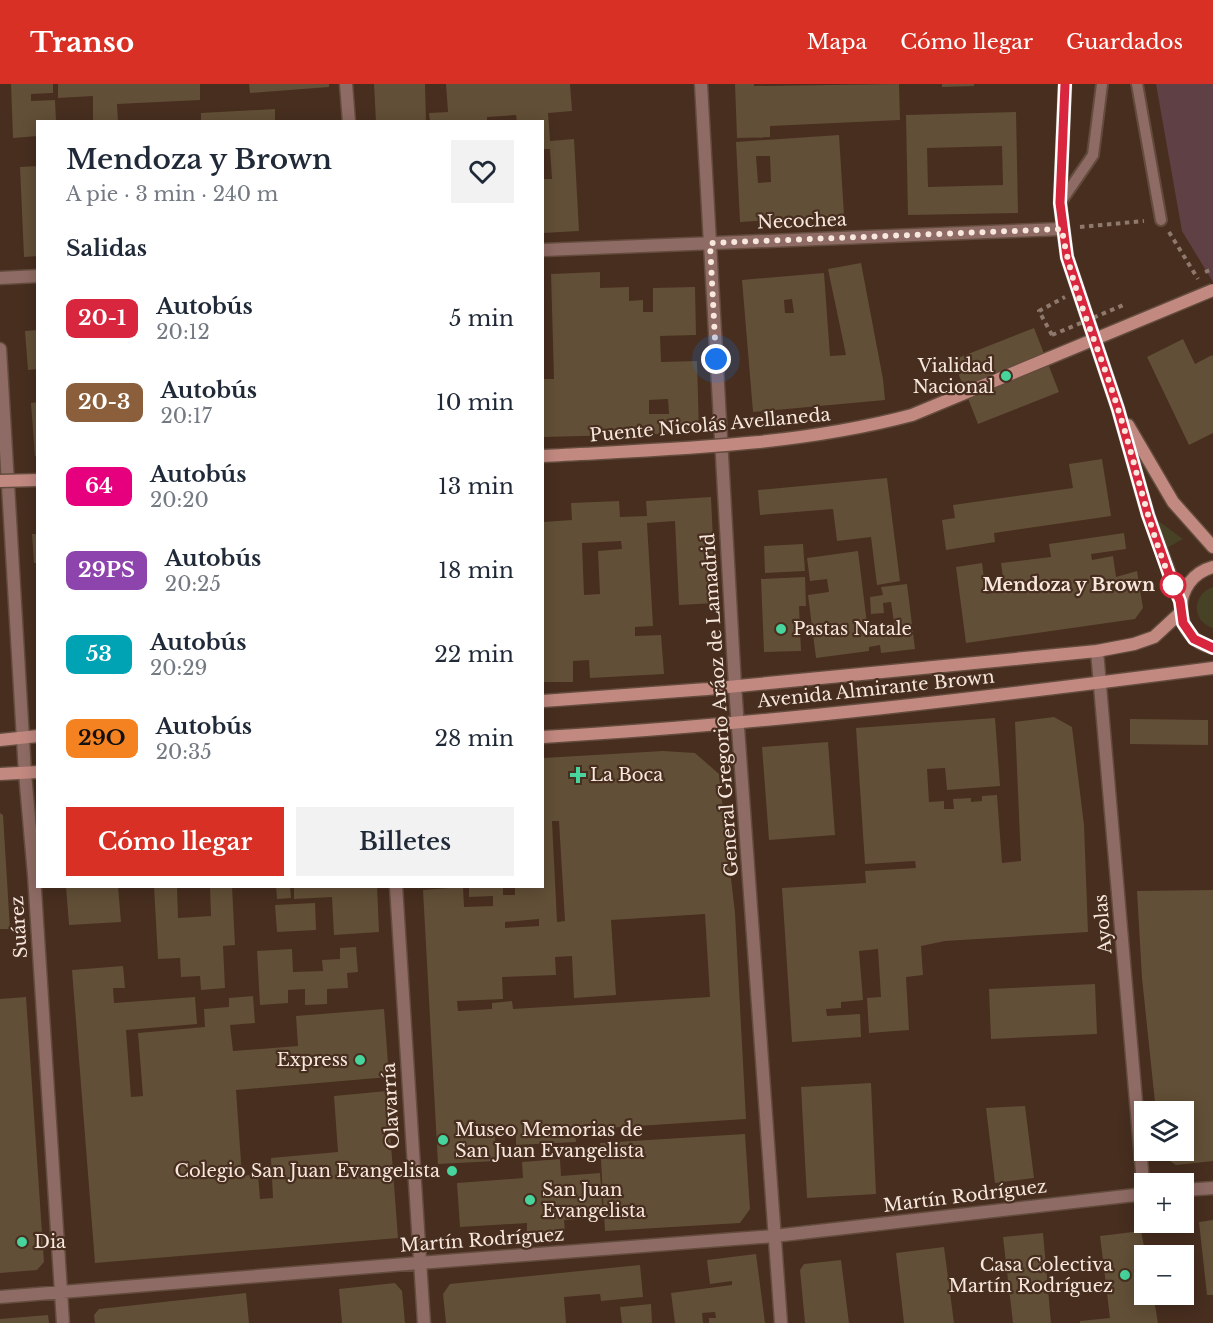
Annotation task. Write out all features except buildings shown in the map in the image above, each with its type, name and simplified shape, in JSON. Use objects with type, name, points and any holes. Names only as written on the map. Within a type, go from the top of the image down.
[{"type":"main road","points":[[1065,84],[1060,203],[1067,257],[1118,409],[1148,515],[1185,627],[1190,635],[1202,645],[1213,650],[1191,671]]},
{"type":"main road","name":"Puente Nicolás Avellaneda","points":[[544,456],[723,446],[834,433],[912,416],[1207,287]]},
{"type":"main road","points":[[1118,409],[1167,495],[1186,520],[1213,547]]},
{"type":"main road","points":[[0,481],[36,480]]},
{"type":"main road","name":"Avenida Almirante Brown","points":[[544,701],[735,686],[1097,651],[1134,644],[1154,637],[1180,607],[1182,593],[1192,578],[1203,570],[1213,567]]},
{"type":"main road","name":"Avenida Almirante Brown","points":[[544,737],[739,721],[1213,668]]},
{"type":"main road","points":[[0,740],[36,736]]},
{"type":"main road","points":[[0,774],[31,772]]},
{"type":"street","points":[[346,84],[348,120]]},
{"type":"street","name":"General Gregorio Aráoz de Lamadrid","points":[[701,84],[735,686],[782,1323]]},
{"type":"street","name":"Necochea","points":[[544,250],[1062,229]]},
{"type":"street","points":[[0,278],[36,276]]},
{"type":"street","name":"Suárez","points":[[0,349],[24,738],[31,772],[34,875],[63,1323]]},
{"type":"street","name":"Ayolas","points":[[1097,651],[1142,1173]]},
{"type":"street","name":"Olavarría","points":[[396,888],[424,1323]]},
{"type":"street","points":[[1194,1189],[1213,1188]]},
{"type":"street","name":"Martín Rodríguez","points":[[0,1297],[774,1236],[1134,1195]]},
{"type":"lane","points":[[1060,203],[1094,155],[1102,84]]},
{"type":"lane","points":[[1137,84],[1161,220]]},
{"type":"path","points":[[1062,229],[1161,220],[1207,287]]},
{"type":"path","points":[[1052,335],[1039,311],[1077,291]]},
{"type":"shaded area","points":[[1156,84],[1213,84],[1213,282],[1182,231]]},
{"type":"shaded area","points":[[1157,520],[1183,539],[1165,549]]},
{"type":"shaded area","points":[[1213,587],[1213,628],[1201,620],[1197,608],[1201,595]]},
{"type":"bus line","name":"20-1","points":[[1065,84],[1060,203],[1067,257],[1118,409],[1148,515],[1180,601],[1183,623],[1187,632],[1194,639],[1206,647],[1213,648]]},
{"type":"place","name":"Vialidad Nacional","points":[[1006,376]]},
{"type":"place","name":"Mendoza y Brown","points":[[1173,585]]},
{"type":"place","name":"Pastas Natale","points":[[781,629]]},
{"type":"place","name":"La Boca","points":[[578,775]]},
{"type":"place","name":"Express","points":[[360,1060]]},
{"type":"place","name":"Museo Memorias de San Juan Evangelista","points":[[443,1140]]},
{"type":"place","name":"Colegio San Juan Evangelista","points":[[452,1171]]},
{"type":"place","name":"San Juan Evangelista","points":[[530,1200]]},
{"type":"place","name":"Dia","points":[[22,1242]]},
{"type":"place","name":"Casa Colectiva Martín Rodríguez","points":[[1125,1275]]},
{"type":"route","points":[[716,359],[710,243],[1062,229],[1070,267],[1118,409],[1148,515],[1173,585]]}]
